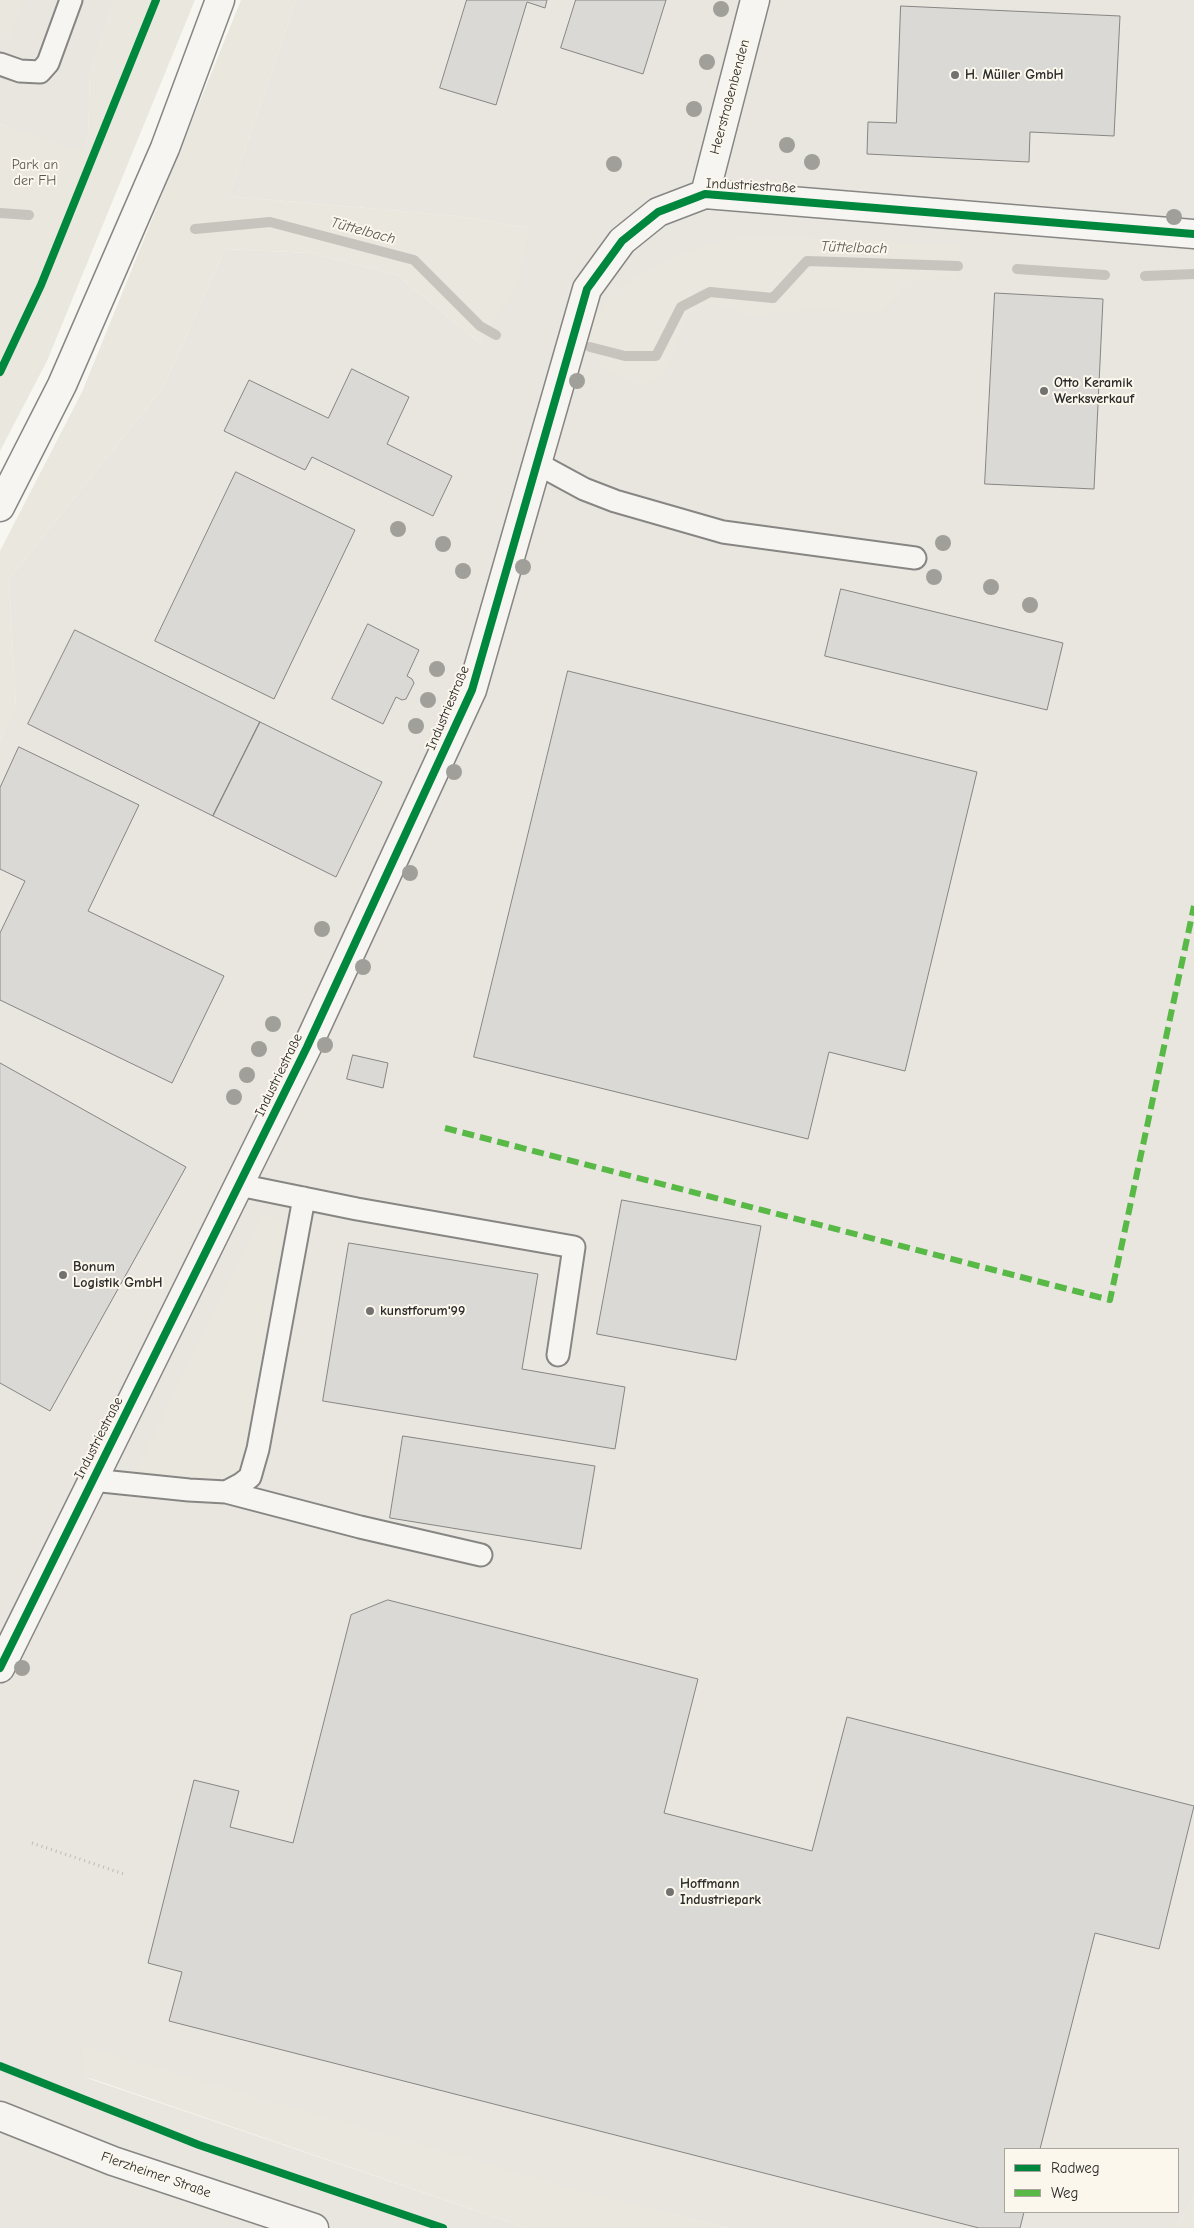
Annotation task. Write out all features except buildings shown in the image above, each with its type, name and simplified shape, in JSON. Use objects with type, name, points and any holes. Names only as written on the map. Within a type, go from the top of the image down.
[{"type":"street","points":[[0,507],[62,385],[165,148],[220,0]]},
{"type":"street","name":"Heerstraßenbenden","points":[[705,194],[755,0]]},
{"type":"street","name":"Industriestraße","points":[[0,1668],[311,1038],[472,690],[587,289],[622,241],[658,212],[705,194],[1194,234]]},
{"type":"street","name":"Flerzheimer Straße","points":[[0,2116],[113,2161],[314,2228]]},
{"type":"lane","points":[[0,64],[20,71],[40,72],[48,63],[72,0]]},
{"type":"lane","points":[[538,464],[584,489],[614,501],[723,532],[915,558]]},
{"type":"lane","points":[[239,1185],[574,1247],[558,1355]]},
{"type":"lane","points":[[226,1492],[241,1484],[250,1476],[255,1464],[304,1198]]},
{"type":"lane","points":[[92,1480],[226,1492],[360,1527],[481,1555]]},
{"type":"path","points":[[32,1843],[124,1874]]},
{"type":"shaded area","points":[[0,0],[114,0],[90,72],[88,137],[84,153],[0,124]]},
{"type":"shaded area","points":[[296,0],[1194,0],[1194,2196],[1175,2228],[730,2228],[84,2077],[527,2228],[0,2228],[0,741],[16,707],[9,579],[163,388],[225,249],[311,253],[397,275],[480,343],[529,228],[458,216],[229,196]]},
{"type":"green space","points":[[0,0],[23,0],[9,40],[0,37]]},
{"type":"green space","name":"Park an der FH","points":[[114,0],[195,0],[47,361],[0,451],[0,124],[84,152],[88,137],[90,72]]},
{"type":"green space","points":[[241,0],[296,0],[229,196],[458,216],[529,228],[519,281],[480,343],[397,275],[311,253],[225,249],[163,388],[9,579],[16,708],[0,741],[0,551],[82,392]]},
{"type":"green space","points":[[737,238],[805,238],[961,245],[957,278],[909,280],[882,313],[816,309],[750,316],[711,304],[687,315],[667,370],[644,385],[611,374],[591,355],[585,331],[614,291],[674,255]]},
{"type":"green space","points":[[262,1215],[276,1217],[285,1225],[246,1469],[223,1487],[137,1469]]},
{"type":"green space","points":[[81,2046],[620,2202],[730,2228],[527,2228],[84,2076]]},
{"type":"green space","points":[[1194,2196],[1194,2228],[1175,2228]]},
{"type":"waterway","name":"Tüttelbach","points":[[0,213],[29,215]]},
{"type":"waterway","name":"Tüttelbach","points":[[195,229],[270,222],[414,260],[480,326],[496,335]]},
{"type":"waterway","name":"Tüttelbach","points":[[590,347],[625,356],[656,356],[681,307],[710,292],[773,298],[807,261],[958,266]]},
{"type":"waterway","points":[[1017,269],[1105,275]]},
{"type":"waterway","points":[[1145,276],[1194,274]]},
{"type":"marked path","points":[[445,1128],[1110,1300],[1194,906]]},
{"type":"cycle path","points":[[0,372],[41,285],[156,0]]},
{"type":"cycle path","points":[[0,1668],[307,1047],[472,690],[587,289],[622,241],[658,212],[705,194],[1194,234]]},
{"type":"cycle path","points":[[0,2066],[199,2145],[443,2228]]},
{"type":"place","name":"H. Müller GmbH","points":[[955,75]]},
{"type":"place","name":"Otto Keramik Werksverkauf","points":[[1044,391]]},
{"type":"place","name":"Bonum Logistik GmbH","points":[[63,1275]]},
{"type":"place","name":"kunstforum'99","points":[[370,1311]]},
{"type":"place","name":"Hoffmann Industriepark","points":[[670,1892]]}]
